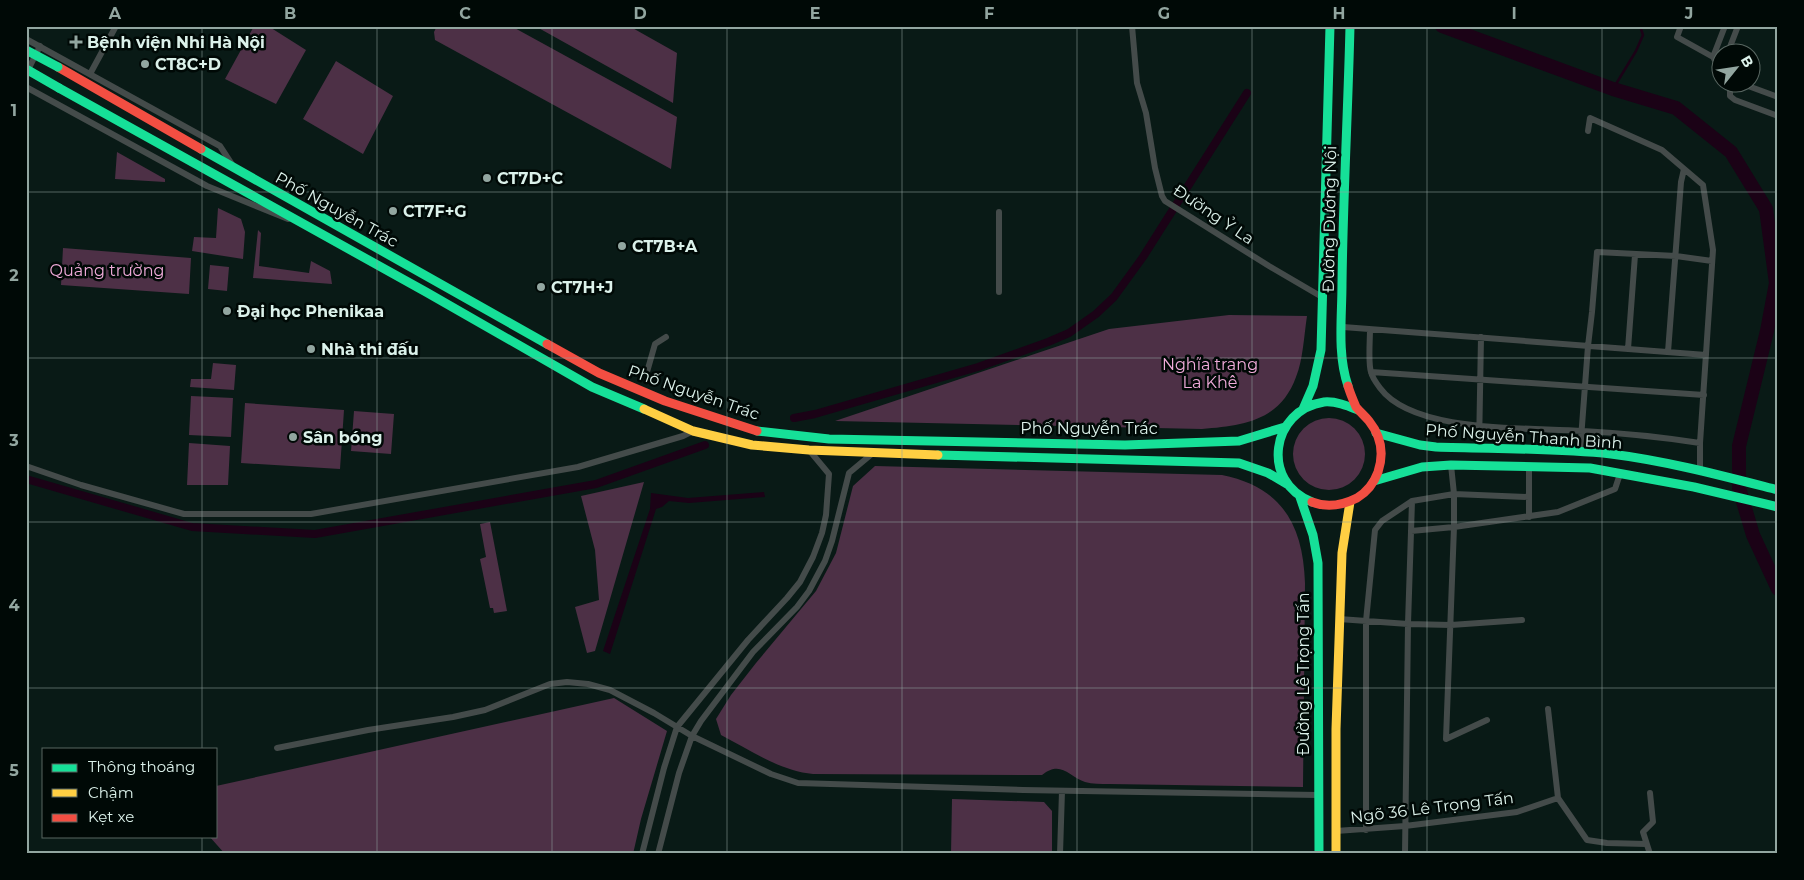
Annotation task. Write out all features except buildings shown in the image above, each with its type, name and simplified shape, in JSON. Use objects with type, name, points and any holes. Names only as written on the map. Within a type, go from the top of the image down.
[{"type":"main road","name":"Đường Dương Nội","points":[[1303,409],[1313,386],[1322,350],[1330,26]]},
{"type":"main road","name":"Đường Dương Nội","points":[[1350,26],[1342,228],[1342,327],[1343,369],[1358,410]]},
{"type":"main road","name":"Phố Nguyễn Trác","points":[[26,50],[599,373],[665,401],[758,431],[829,439],[1125,444],[1239,441],[1285,428]]},
{"type":"main road","name":"Phố Nguyễn Trác","points":[[26,69],[402,279],[592,388],[693,431],[752,445],[809,450],[985,457],[1239,463],[1268,472],[1287,484]]},
{"type":"main road","points":[[1325,228],[1342,228]]},
{"type":"main road","points":[[402,279],[409,267]]},
{"type":"main road","points":[[1334,402],[1358,410],[1368,419],[1380,442],[1381,462],[1374,482],[1363,494],[1350,502],[1338,506],[1314,504],[1300,497],[1282,476],[1277,456],[1280,437],[1290,420],[1303,409],[1313,405],[1334,402]]},
{"type":"main road","name":"Phố Nguyễn Thanh Bình","points":[[1376,433],[1420,445],[1580,452],[1621,456],[1700,470],[1778,490]]},
{"type":"main road","points":[[1125,444],[1125,459]]},
{"type":"main road","name":"Phố Nguyễn Thanh Bình","points":[[1374,482],[1422,467],[1451,465],[1590,468],[1703,489],[1778,507]]},
{"type":"main road","name":"Đường Lê Trọng Tấn","points":[[1300,497],[1313,535],[1318,563],[1318,854]]},
{"type":"main road","name":"Đường Lê Trọng Tấn","points":[[1336,854],[1336,729],[1339,619],[1342,552],[1350,502]]},
{"type":"street","points":[[90,74],[116,26]]},
{"type":"street","name":"Đường Ỷ La","points":[[1132,26],[1137,82],[1146,114],[1155,168],[1165,201],[1322,297]]},
{"type":"street","points":[[1681,26],[1677,37],[1712,56]]},
{"type":"street","points":[[1719,42],[1725,26]]},
{"type":"street","points":[[1732,42],[1738,26]]},
{"type":"street","name":"Phố Nguyễn Trác","points":[[26,39],[220,146],[235,169]]},
{"type":"street","points":[[26,74],[40,46]]},
{"type":"street","name":"Phố Nguyễn Trác","points":[[26,87],[207,186],[316,231]]},
{"type":"street","points":[[1762,91],[1778,97]]},
{"type":"street","points":[[1730,92],[1730,96],[1735,100],[1778,116]]},
{"type":"street","points":[[1588,130],[1590,118],[1662,150],[1702,185],[1713,250],[1700,443],[1700,470]]},
{"type":"street","points":[[1668,352],[1681,182],[1684,169]]},
{"type":"street","points":[[999,212],[999,292]]},
{"type":"street","points":[[1580,452],[1597,252],[1676,256],[1712,261]]},
{"type":"street","points":[[1628,349],[1635,255]]},
{"type":"street","points":[[1342,327],[1706,355]]},
{"type":"street","points":[[1370,330],[1371,372],[1380,388],[1393,401],[1408,410],[1438,419],[1478,426],[1583,431],[1671,438],[1700,443]]},
{"type":"street","points":[[647,372],[655,344],[666,337]]},
{"type":"street","points":[[1478,448],[1481,337]]},
{"type":"street","points":[[1371,372],[1704,394]]},
{"type":"street","points":[[26,466],[81,485],[184,514],[311,514],[578,467],[683,436],[693,431]]},
{"type":"street","points":[[642,854],[664,768],[677,727],[748,640],[800,582],[813,557],[826,516],[829,474],[809,450]]},
{"type":"street","points":[[658,854],[679,773],[692,736],[701,721],[754,652],[797,606],[808,591],[816,578],[832,541],[849,472],[873,453]]},
{"type":"street","points":[[1451,465],[1454,494],[1454,527],[1446,739],[1487,720]]},
{"type":"street","points":[[1529,517],[1530,466]]},
{"type":"street","points":[[1411,530],[1454,527],[1558,512],[1614,489],[1620,474]]},
{"type":"street","points":[[1366,830],[1366,621],[1375,530],[1382,521],[1412,501],[1454,494],[1530,497]]},
{"type":"street","points":[[1405,854],[1408,624],[1412,501]]},
{"type":"street","points":[[1339,619],[1451,625],[1522,620]]},
{"type":"street","points":[[277,748],[368,730],[477,712],[506,703],[550,684],[567,682],[588,684],[610,690],[692,736],[771,774],[798,783],[1062,791],[1318,795]]},
{"type":"street","points":[[1548,709],[1558,798],[1586,840],[1606,843],[1646,844]]},
{"type":"street","points":[[1060,854],[1062,791]]},
{"type":"street","points":[[1650,793],[1653,822],[1643,832],[1650,854]]},
{"type":"street","name":"Ngõ 36 Lê Trọng Tấn","points":[[1336,831],[1405,826],[1517,812],[1558,798]]},
{"type":"green space","points":[[268,26],[306,50],[276,104],[225,79],[253,28]]},
{"type":"green space","points":[[437,26],[511,26],[677,117],[671,169],[435,40],[434,32]]},
{"type":"green space","points":[[535,26],[629,26],[677,53],[673,103]]},
{"type":"green space","points":[[336,61],[393,96],[363,154],[303,119]]},
{"type":"green space","points":[[117,152],[165,179],[165,182],[115,179]]},
{"type":"green space","points":[[218,208],[241,219],[245,232],[243,259],[192,251],[194,237],[216,238]]},
{"type":"green space","points":[[258,230],[261,233],[259,266],[309,273],[311,261],[330,271],[332,284],[253,278]]},
{"type":"green space","name":"Quảng trường","points":[[63,248],[191,258],[189,294],[61,285]]},
{"type":"green space","points":[[210,265],[229,267],[227,291],[208,289]]},
{"type":"green space","name":"Nghĩa trang La Khê","points":[[1229,315],[1307,316],[1300,363],[1289,392],[1270,412],[1246,423],[1202,429],[835,421],[1109,329]]},
{"type":"green space","points":[[213,363],[236,365],[234,390],[190,387],[191,379],[211,379]]},
{"type":"green space","points":[[191,396],[233,398],[231,437],[189,435]]},
{"type":"green space","name":"Sân bóng","points":[[245,403],[344,410],[340,469],[241,463]]},
{"type":"green space","points":[[354,411],[394,414],[391,454],[351,451]]},
{"type":"green space","points":[[1329,418],[1349,424],[1359,434],[1365,454],[1359,474],[1349,484],[1329,490],[1309,484],[1299,474],[1293,454],[1299,434],[1309,424]]},
{"type":"green space","points":[[189,443],[230,446],[228,485],[187,485]]},
{"type":"green space","points":[[875,466],[1222,475],[1243,481],[1260,489],[1274,499],[1294,527],[1300,543],[1303,562],[1305,583],[1303,787],[1097,784],[1085,782],[1059,769],[1054,769],[1042,775],[813,774],[789,769],[777,764],[721,735],[716,719],[731,695],[756,663],[816,591],[836,553],[853,486]]},
{"type":"green space","points":[[644,482],[595,651],[587,653],[575,607],[599,600],[595,550],[581,496]]},
{"type":"green space","points":[[490,522],[507,611],[494,613],[493,608],[490,608],[480,559],[486,557],[480,524]]},
{"type":"green space","points":[[614,698],[667,731],[641,819],[633,854],[225,854],[211,838],[218,838],[218,786]]},
{"type":"green space","points":[[952,799],[1044,802],[1052,811],[1052,854],[951,854]]},
{"type":"shaded area","points":[[764,492],[765,497],[689,503],[669,501],[656,509],[610,654],[603,651],[650,509],[651,493],[688,498]]},
{"type":"waterway","points":[[1442,26],[1613,89],[1676,108],[1731,152],[1766,209],[1776,283],[1767,331],[1739,446],[1739,488],[1753,535],[1778,589]]},
{"type":"waterway","points":[[1613,89],[1636,51],[1643,35],[1640,26]]},
{"type":"waterway","points":[[794,418],[815,414],[978,367],[1069,333],[1096,314],[1114,297],[1143,257],[1247,93]]},
{"type":"waterway","points":[[26,479],[192,527],[315,534],[596,484],[705,445]]},
{"type":"traffic: fast","points":[[1303,409],[1313,386],[1321,350],[1330,26]]},
{"type":"traffic: fast","points":[[1348,386],[1342,361],[1341,335],[1350,26]]},
{"type":"traffic: fast","points":[[26,50],[58,67]]},
{"type":"traffic: fast","points":[[26,69],[59,88]]},
{"type":"traffic: fast","points":[[59,88],[426,292],[592,387],[644,409]]},
{"type":"traffic: fast","points":[[201,149],[547,344]]},
{"type":"traffic: fast","points":[[1312,502],[1295,492],[1284,479],[1279,464],[1279,448],[1283,432],[1292,418],[1306,408],[1324,402],[1346,405],[1358,410]]},
{"type":"traffic: fast","points":[[757,431],[829,439],[1125,445],[1239,441],[1285,427]]},
{"type":"traffic: fast","points":[[1376,433],[1420,445],[1436,447],[1611,454],[1716,474],[1778,490]]},
{"type":"traffic: fast","points":[[938,455],[1239,463],[1268,473],[1287,484]]},
{"type":"traffic: fast","points":[[1374,481],[1422,467],[1451,465],[1590,468],[1694,487],[1778,507]]},
{"type":"traffic: fast","points":[[1300,497],[1313,535],[1318,563],[1319,854]]},
{"type":"traffic: slow","points":[[644,409],[693,431],[752,445],[809,450],[938,455]]},
{"type":"traffic: slow","points":[[1336,854],[1336,729],[1342,553],[1350,502]]},
{"type":"traffic: jam","points":[[58,67],[201,149]]},
{"type":"traffic: jam","points":[[547,344],[599,373],[665,401],[757,431]]},
{"type":"traffic: jam","points":[[1312,502],[1329,505],[1341,504],[1357,498],[1367,490],[1378,472],[1381,459],[1379,439],[1369,421],[1356,407],[1348,386]]},
{"type":"place","name":"Bệnh viện Nhi Hà Nội","points":[[76,42]]},
{"type":"place","name":"CT8C+D","points":[[145,64]]},
{"type":"place","name":"CT7D+C","points":[[487,178]]},
{"type":"place","name":"CT7F+G","points":[[393,211]]},
{"type":"place","name":"CT7B+A","points":[[622,246]]},
{"type":"place","name":"CT7H+J","points":[[541,287]]},
{"type":"place","name":"Đại học Phenikaa","points":[[227,311]]},
{"type":"place","name":"Nhà thi đấu","points":[[311,349]]},
{"type":"place","name":"Sân bóng","points":[[293,437]]}]
